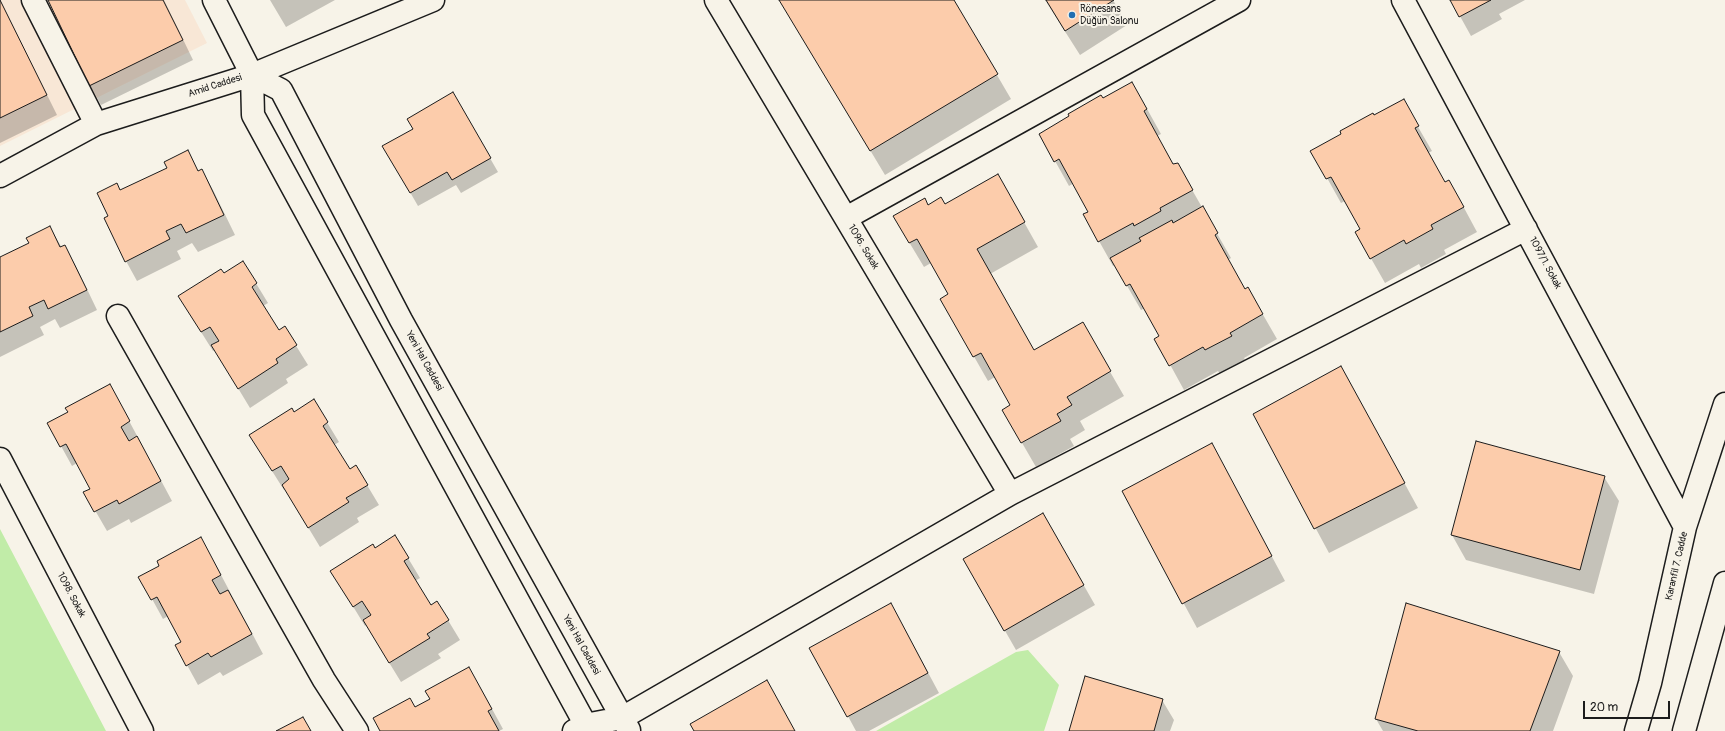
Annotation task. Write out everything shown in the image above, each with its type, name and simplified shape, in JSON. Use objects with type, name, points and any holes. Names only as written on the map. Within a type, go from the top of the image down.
[{"type":"street","points":[[33,0],[96,124]]},
{"type":"street","points":[[214,0],[252,74],[253,115],[583,729],[626,725],[1010,494],[1526,229]]},
{"type":"street","name":"Amid Caddesi","points":[[0,176],[96,124],[252,74],[434,0]]},
{"type":"street","name":"1096. Sokak","points":[[716,0],[1010,494]]},
{"type":"street","points":[[846,218],[1240,0]]},
{"type":"street","name":"1097/1. Sokak","points":[[1403,0],[1685,527]]},
{"type":"street","name":"Yeni Hal Caddesi","points":[[252,74],[282,90],[401,320],[626,725]]},
{"type":"street","points":[[118,316],[324,680],[357,731]]},
{"type":"street","name":"Karanfil 7. Cadde","points":[[1636,731],[1650,683],[1685,527],[1725,404]]},
{"type":"street","name":"1098. Sokak","points":[[0,459],[142,731]]},
{"type":"street","points":[[1684,731],[1725,583]]},
{"type":"shaded area","points":[[0,0],[185,0],[207,43],[0,146]]},
{"type":"green space","points":[[0,529],[106,731],[0,731]]},
{"type":"green space","points":[[1028,650],[1059,685],[1044,731],[876,731],[1016,652]]},
{"type":"building","points":[[0,0],[47,95],[0,118]]},
{"type":"building","points":[[48,0],[163,0],[183,40],[89,86]]},
{"type":"building","points":[[779,0],[954,0],[998,74],[870,151]]},
{"type":"building","name":"Rönesans Düğün Salonu","points":[[1046,0],[1114,0],[1065,31]]},
{"type":"building","points":[[1450,0],[1491,0],[1459,17]]},
{"type":"building","points":[[1132,82],[1147,109],[1144,111],[1173,164],[1178,163],[1193,190],[1160,208],[1161,211],[1134,226],[1133,223],[1098,242],[1083,214],[1088,212],[1059,159],[1054,162],[1039,134],[1069,116],[1068,114],[1101,95],[1103,98]]},
{"type":"building","points":[[453,92],[491,158],[452,180],[447,172],[410,193],[382,146],[413,129],[407,119]]},
{"type":"building","points":[[1404,99],[1419,126],[1415,128],[1445,182],[1449,180],[1464,207],[1431,225],[1433,229],[1406,244],[1404,240],[1370,259],[1355,232],[1360,229],[1331,177],[1326,179],[1310,151],[1341,134],[1340,131],[1373,113],[1374,115]]},
{"type":"building","points":[[188,150],[198,171],[202,169],[224,215],[186,233],[181,224],[166,231],[170,239],[125,262],[104,218],[108,216],[97,193],[117,183],[120,190],[167,168],[164,162]]},
{"type":"building","points":[[998,174],[1025,222],[977,249],[1034,350],[1083,322],[1111,371],[1067,397],[1072,405],[1057,414],[1061,421],[1021,443],[1002,410],[1010,405],[981,353],[973,357],[940,299],[948,294],[917,239],[909,243],[893,216],[925,198],[928,205],[941,197],[945,204]]},
{"type":"building","points":[[1203,206],[1218,233],[1215,235],[1245,289],[1248,287],[1263,314],[1230,333],[1232,336],[1205,350],[1203,347],[1169,366],[1154,339],[1159,336],[1130,284],[1126,286],[1110,258],[1141,241],[1139,238],[1172,220],[1173,223]]},
{"type":"building","points":[[50,226],[60,247],[65,245],[87,290],[48,309],[44,300],[29,307],[33,316],[0,332],[0,257],[29,243],[26,238]]},
{"type":"building","points":[[243,261],[257,283],[252,287],[279,330],[285,326],[297,345],[276,359],[278,363],[238,389],[211,345],[219,341],[210,327],[201,332],[178,296],[221,269],[224,273]]},
{"type":"building","points":[[1341,366],[1405,483],[1314,529],[1253,414]]},
{"type":"building","points":[[110,384],[130,421],[121,427],[129,441],[137,436],[161,481],[119,504],[117,500],[94,512],[83,492],[90,489],[66,444],[60,447],[47,423],[68,412],[65,408]]},
{"type":"building","points":[[314,399],[328,422],[323,426],[350,469],[356,465],[368,485],[346,498],[349,502],[308,528],[282,485],[289,479],[281,466],[272,471],[249,435],[292,408],[294,412]]},
{"type":"building","points":[[1476,441],[1605,476],[1580,570],[1451,535]]},
{"type":"building","points":[[1212,443],[1272,556],[1182,604],[1122,491]]},
{"type":"building","points":[[1043,513],[1084,585],[1004,631],[963,559]]},
{"type":"building","points":[[395,535],[409,558],[404,561],[431,605],[437,601],[449,620],[427,634],[430,638],[389,663],[363,620],[371,615],[362,601],[353,607],[330,571],[373,544],[375,548]]},
{"type":"building","points":[[201,537],[221,575],[212,580],[220,594],[228,590],[252,634],[211,657],[208,653],[186,666],[175,645],[181,642],[157,597],[151,600],[138,577],[159,566],[157,561]]},
{"type":"building","points":[[891,603],[928,673],[847,717],[809,648]]},
{"type":"building","points":[[1406,603],[1560,651],[1530,731],[1418,731],[1375,719]]},
{"type":"building","points":[[469,667],[492,709],[488,711],[499,731],[380,731],[373,718],[410,698],[415,707],[430,699],[425,691]]},
{"type":"building","points":[[1085,676],[1163,699],[1154,731],[1069,731]]},
{"type":"building","points":[[767,680],[795,731],[694,731],[690,724]]},
{"type":"building","points":[[303,717],[311,731],[276,731]]},
{"type":"place","name":"Rönesans Düğün Salonu","points":[[1072,15]]}]
